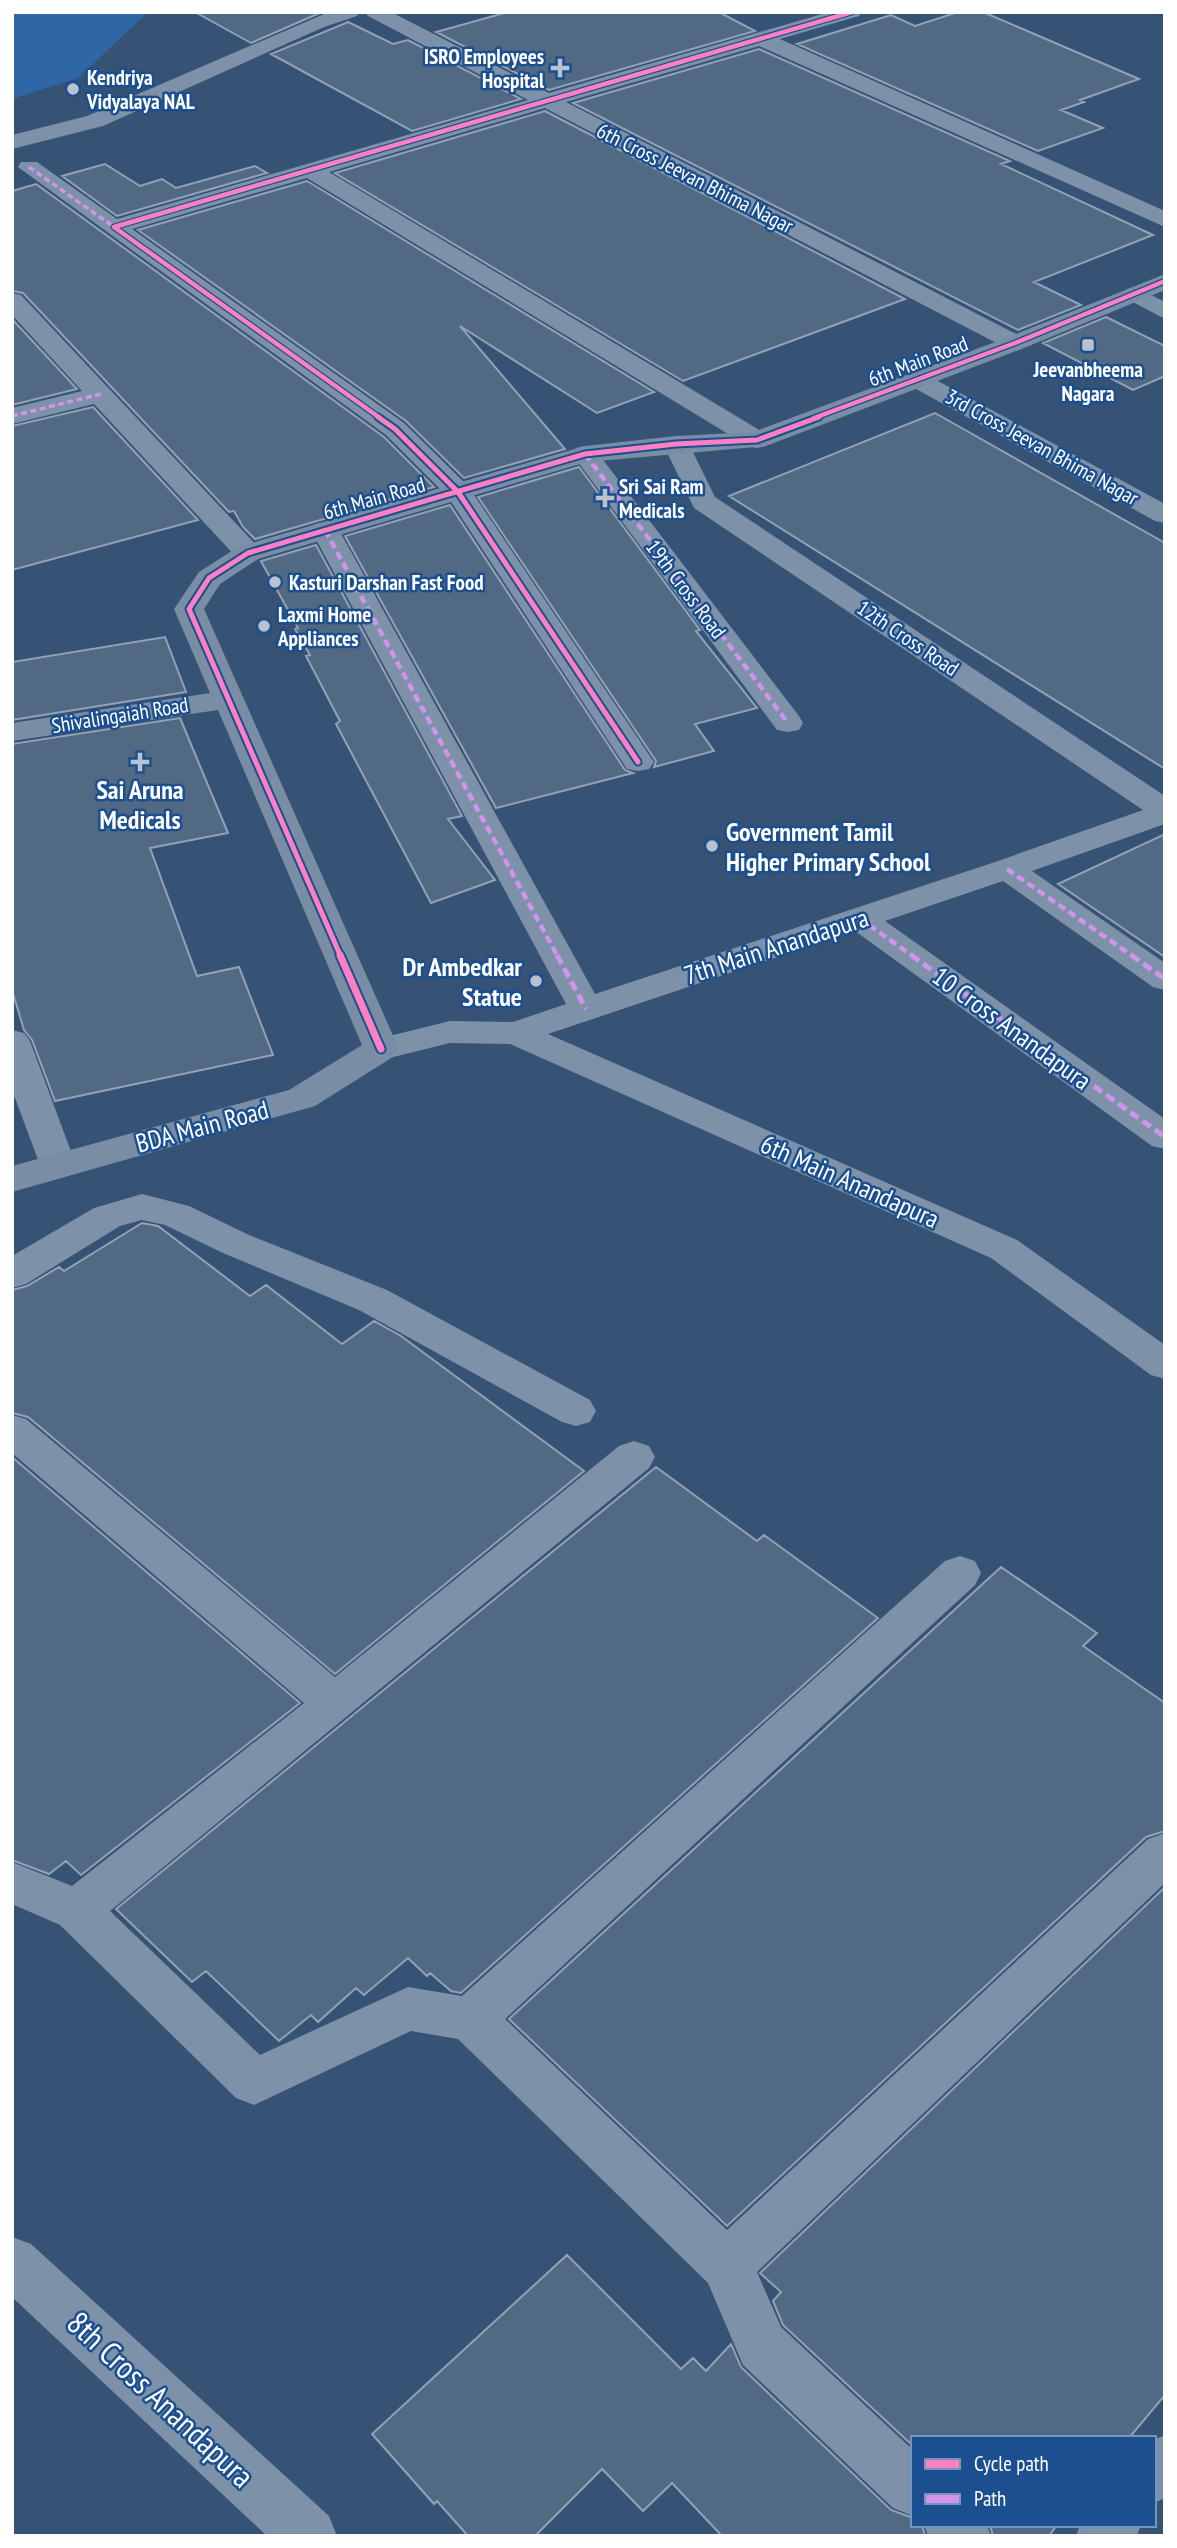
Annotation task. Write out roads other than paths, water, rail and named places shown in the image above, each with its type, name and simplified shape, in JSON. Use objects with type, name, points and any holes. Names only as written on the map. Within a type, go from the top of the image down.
[{"type":"street","points":[[12,142],[95,121],[317,23],[349,12]]},
{"type":"street","name":"6th Cross Jeevan Bhima Nagar","points":[[375,12],[1015,343]]},
{"type":"street","points":[[114,228],[852,12]]},
{"type":"street","points":[[762,39],[1165,220]]},
{"type":"street","points":[[29,167],[395,429],[457,492],[638,762]]},
{"type":"street","points":[[310,170],[757,440]]},
{"type":"street","name":"6th Main Road","points":[[381,1049],[188,609],[209,578],[248,553],[585,454],[676,444],[757,440],[1015,343],[1165,281]]},
{"type":"street","points":[[12,300],[248,553]]},
{"type":"street","name":"3rd Cross Jeevan Bhima Nagar","points":[[918,380],[1165,515]]},
{"type":"street","points":[[12,416],[101,394]]},
{"type":"street","name":"12th Cross Road","points":[[676,444],[704,502],[1165,812]]},
{"type":"street","name":"19th Cross Road","points":[[585,454],[788,723]]},
{"type":"street","points":[[326,530],[586,1009]]},
{"type":"street","name":"Shivalingaiah Road","points":[[12,732],[229,699]]},
{"type":"street","name":"7th Main Anandapura","points":[[381,1049],[450,1032],[515,1033],[1007,869],[1165,812]]},
{"type":"street","points":[[1007,869],[1165,979]]},
{"type":"street","name":"10 Cross Anandapura","points":[[859,918],[1165,1137]]},
{"type":"street","name":"6th Main Anandapura","points":[[515,1033],[1004,1249],[1165,1365]]},
{"type":"street","points":[[12,1041],[58,1166]]},
{"type":"street","name":"BDA Main Road","points":[[12,1180],[302,1098],[381,1049]]},
{"type":"street","points":[[12,1274],[107,1217],[142,1207],[176,1215],[236,1244],[373,1300],[576,1411]]},
{"type":"street","points":[[12,1430],[335,1703]]},
{"type":"street","points":[[77,1910],[335,1703],[634,1457]]},
{"type":"street","points":[[471,2019],[960,1573]]},
{"type":"street","points":[[727,2265],[1165,1853]]},
{"type":"street","points":[[12,1882],[77,1910],[254,2082],[408,2009],[471,2019],[727,2265],[762,2346],[911,2486]]},
{"type":"street","name":"8th Cross Anandapura","points":[[12,2262],[309,2536]]},
{"type":"lane","points":[[1135,294],[1165,312]]},
{"type":"place","name":"ISRO Employees Hospital","points":[[560,68]]},
{"type":"place","name":"Kendriya Vidyalaya NAL","points":[[73,89]]},
{"type":"place","name":"Jeevanbheema Nagara","points":[[1088,345]]},
{"type":"place","name":"Sri Sai Ram Medicals","points":[[605,498]]},
{"type":"place","name":"Kasturi Darshan Fast Food","points":[[275,582]]},
{"type":"place","name":"Laxmi Home Appliances","points":[[264,626]]},
{"type":"place","name":"Sai Aruna Medicals","points":[[140,762]]},
{"type":"place","name":"Government Tamil Higher Primary School","points":[[712,846]]},
{"type":"place","name":"Dr Ambedkar Statue","points":[[536,981]]}]
